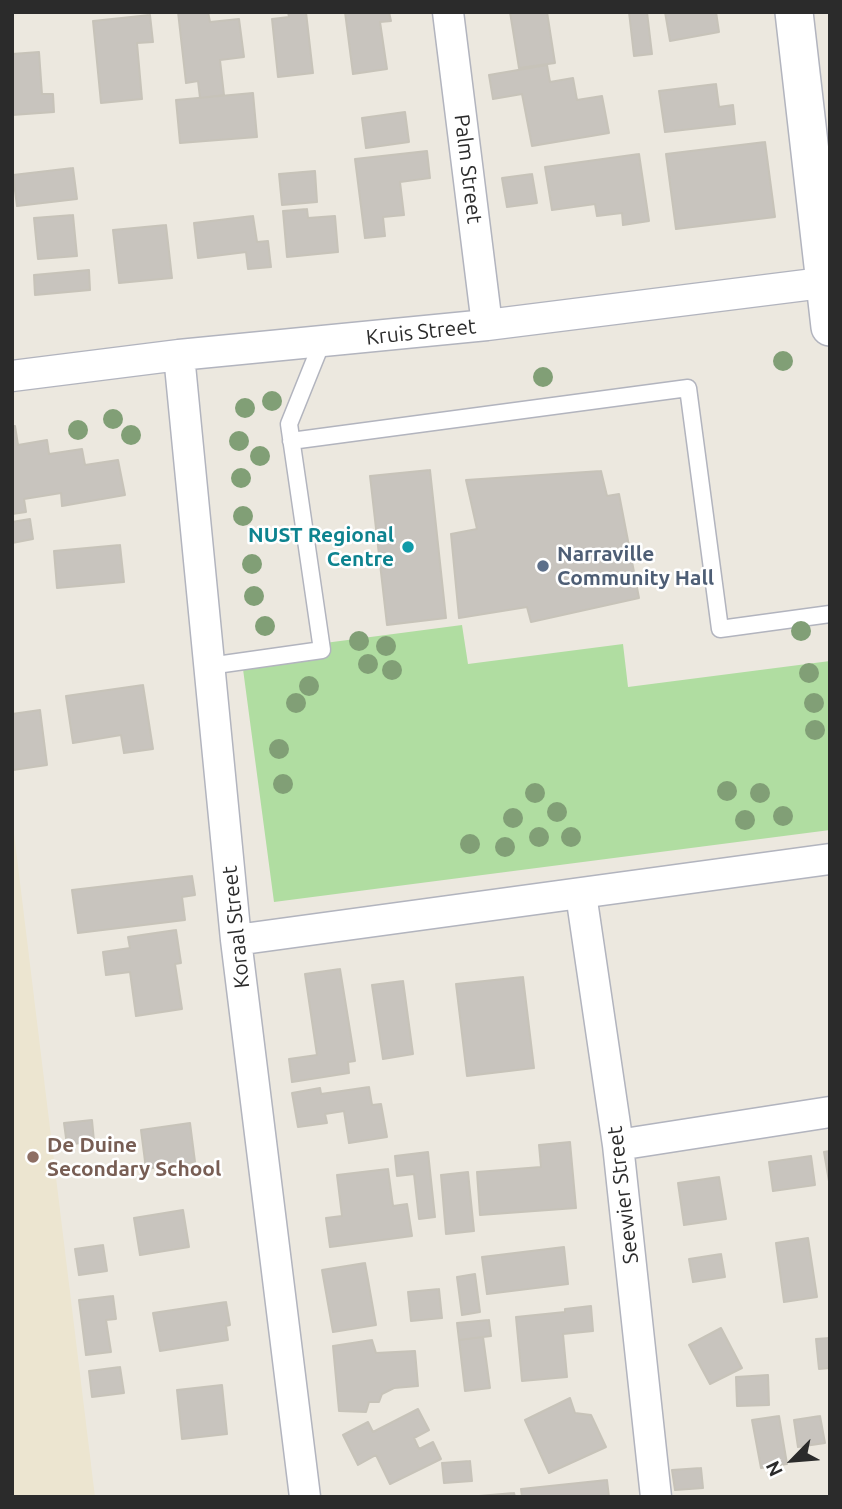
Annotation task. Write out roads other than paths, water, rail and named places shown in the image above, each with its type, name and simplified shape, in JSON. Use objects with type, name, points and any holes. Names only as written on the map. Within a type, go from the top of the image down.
[{"type":"street","name":"Palm Street","points":[[448,12],[487,325]]},
{"type":"street","points":[[794,12],[830,327]]},
{"type":"street","name":"Kruis Street","points":[[12,376],[179,355],[487,325],[827,283]]},
{"type":"street","name":"Koraal Street","points":[[179,355],[236,940],[305,1497]]},
{"type":"street","points":[[236,940],[830,859]]},
{"type":"street","name":"Seewier Street","points":[[580,894],[618,1145],[656,1497]]},
{"type":"street","points":[[618,1145],[830,1112]]},
{"type":"lane","points":[[209,666],[322,650],[289,424],[322,342]]},
{"type":"lane","points":[[291,441],[688,388],[720,629],[830,614]]},
{"type":"place","name":"NUST Regional Centre","points":[[408,547]]},
{"type":"place","name":"Narraville Community Hall","points":[[543,566]]},
{"type":"place","name":"De Duine Secondary School","points":[[33,1157]]}]
